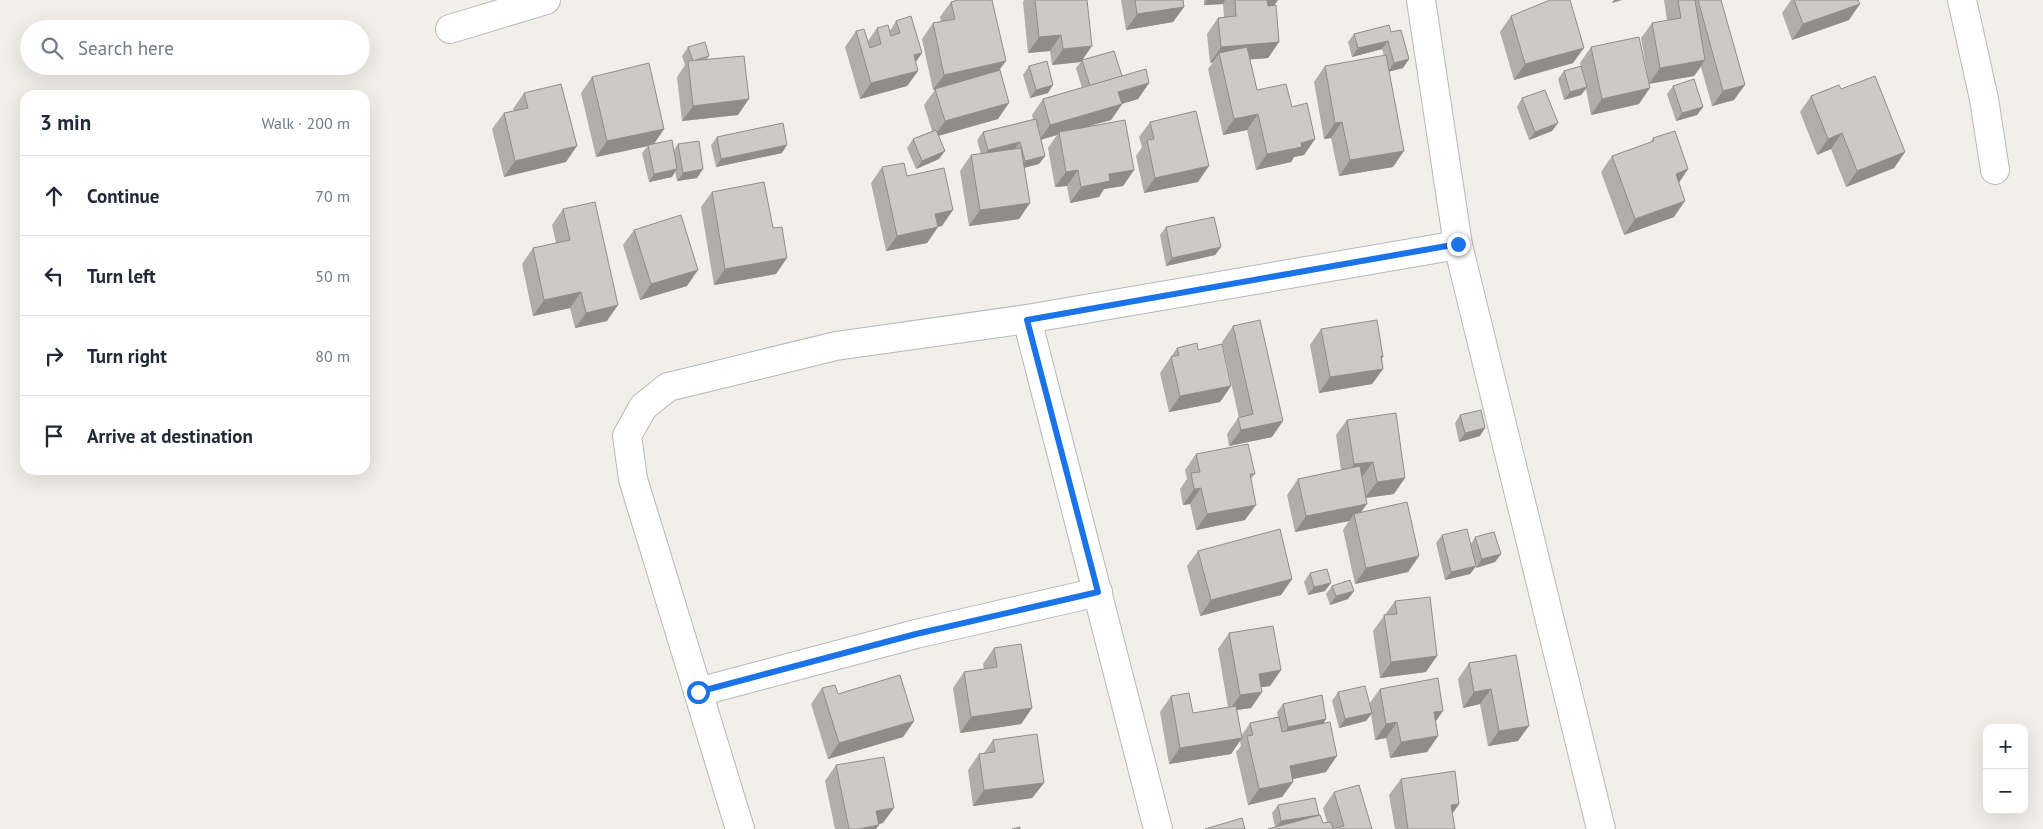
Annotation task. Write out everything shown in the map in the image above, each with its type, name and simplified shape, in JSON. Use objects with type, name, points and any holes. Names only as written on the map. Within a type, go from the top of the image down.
[{"type":"street","points":[[450,29],[546,0]]},
{"type":"street","points":[[1421,0],[1458,244],[1601,829]]},
{"type":"street","points":[[1962,0],[1984,99],[1995,170]]},
{"type":"street","points":[[740,829],[633,479],[627,436],[643,407],[668,387],[836,346],[1027,320],[1458,244]]},
{"type":"street","points":[[1027,320],[1158,829]]},
{"type":"street","points":[[698,692],[916,634],[1098,592]]},
{"type":"building","points":[[958,0],[992,0],[1006,61],[944,75],[933,23],[955,19],[951,2]]},
{"type":"building","points":[[1035,0],[1087,0],[1092,46],[1063,49],[1061,35],[1039,37]]},
{"type":"building","points":[[1135,0],[1183,0],[1184,7],[1137,14]]},
{"type":"building","points":[[1235,0],[1267,0],[1268,6],[1276,5],[1279,42],[1221,47],[1218,18],[1236,16]]},
{"type":"building","points":[[1550,0],[1570,0],[1584,48],[1525,64],[1511,16]]},
{"type":"building","points":[[1678,0],[1695,0],[1705,60],[1660,68],[1652,23],[1681,18]]},
{"type":"building","points":[[1698,0],[1721,0],[1745,85],[1723,91]]},
{"type":"building","points":[[1794,0],[1858,0],[1860,4],[1803,24]]},
{"type":"building","points":[[911,16],[922,53],[914,55],[918,71],[871,83],[856,31],[864,29],[870,48],[881,44],[877,28],[888,25],[891,36],[900,33],[896,21]]},
{"type":"building","points":[[1389,25],[1391,32],[1401,30],[1409,59],[1394,63],[1388,41],[1358,48],[1354,34]]},
{"type":"building","points":[[1639,37],[1650,88],[1602,99],[1591,47]]},
{"type":"building","points":[[705,42],[709,56],[693,61],[688,47]]},
{"type":"building","points":[[1247,47],[1257,90],[1286,84],[1292,107],[1307,103],[1315,139],[1301,143],[1302,147],[1267,154],[1258,114],[1234,119],[1219,53]]},
{"type":"building","points":[[1114,51],[1122,76],[1090,86],[1082,60]]},
{"type":"building","points":[[1386,55],[1404,151],[1350,160],[1342,122],[1335,123],[1325,66]]},
{"type":"building","points":[[744,56],[749,99],[693,106],[688,61]]},
{"type":"building","points":[[1047,61],[1053,85],[1036,90],[1029,66]]},
{"type":"building","points":[[649,63],[664,129],[607,141],[592,77]]},
{"type":"building","points":[[1581,66],[1587,87],[1570,92],[1564,71]]},
{"type":"building","points":[[1146,69],[1149,83],[1118,92],[1122,104],[1050,125],[1043,99]]},
{"type":"building","points":[[1000,70],[1009,103],[945,121],[935,89]]},
{"type":"building","points":[[1875,76],[1905,152],[1857,171],[1842,133],[1828,139],[1811,96],[1839,85],[1841,89]]},
{"type":"building","points":[[1694,79],[1703,107],[1682,113],[1673,86]]},
{"type":"building","points":[[561,84],[577,146],[515,161],[504,113],[528,108],[524,93]]},
{"type":"building","points":[[1545,90],[1558,123],[1535,132],[1522,98]]},
{"type":"building","points":[[1196,111],[1209,166],[1155,178],[1147,140],[1154,139],[1150,122]]},
{"type":"building","points":[[1036,119],[1045,156],[1025,161],[1020,142],[988,150],[983,132]]},
{"type":"building","points":[[1125,120],[1134,170],[1109,174],[1110,181],[1081,187],[1078,170],[1066,172],[1059,132]]},
{"type":"building","points":[[783,123],[787,145],[721,159],[717,137]]},
{"type":"building","points":[[936,130],[945,151],[922,161],[913,139]]},
{"type":"building","points":[[1675,131],[1688,169],[1676,174],[1685,201],[1635,219],[1612,156],[1654,141],[1653,138]]},
{"type":"building","points":[[672,140],[677,169],[654,174],[648,145]]},
{"type":"building","points":[[699,141],[703,169],[683,173],[678,144]]},
{"type":"building","points":[[1021,148],[1030,203],[980,210],[971,155]]},
{"type":"building","points":[[904,163],[907,176],[944,168],[953,210],[935,214],[938,227],[897,236],[882,167]]},
{"type":"building","points":[[764,182],[773,228],[782,227],[787,258],[725,269],[712,192]]},
{"type":"building","points":[[595,202],[618,305],[586,313],[581,292],[544,300],[533,248],[570,240],[563,209]]},
{"type":"building","points":[[681,215],[698,270],[651,284],[634,230]]},
{"type":"building","points":[[1214,217],[1221,247],[1172,258],[1166,227]]},
{"type":"building","points":[[1260,320],[1283,421],[1241,430],[1238,418],[1253,414],[1233,326]]},
{"type":"building","points":[[1377,320],[1383,369],[1330,377],[1321,329]]},
{"type":"building","points":[[1197,343],[1198,350],[1222,344],[1231,386],[1180,396],[1171,357],[1179,355],[1177,348]]},
{"type":"building","points":[[1481,410],[1485,428],[1465,433],[1460,415]]},
{"type":"building","points":[[1396,413],[1405,478],[1377,482],[1373,462],[1354,464],[1347,420]]},
{"type":"building","points":[[1248,444],[1255,474],[1250,474],[1256,505],[1207,514],[1201,488],[1194,489],[1191,473],[1200,472],[1196,454]]},
{"type":"building","points":[[1360,466],[1367,504],[1306,516],[1298,479]]},
{"type":"building","points":[[1407,502],[1419,556],[1366,568],[1354,514]]},
{"type":"building","points":[[1280,529],[1292,579],[1211,600],[1198,551]]},
{"type":"building","points":[[1467,529],[1476,566],[1451,572],[1442,535]]},
{"type":"building","points":[[1494,532],[1501,554],[1482,559],[1475,537]]},
{"type":"building","points":[[1327,569],[1331,583],[1314,587],[1310,573]]},
{"type":"building","points":[[1350,580],[1354,591],[1336,596],[1332,586]]},
{"type":"building","points":[[1430,597],[1437,656],[1391,662],[1384,615],[1397,614],[1395,601]]},
{"type":"building","points":[[1273,626],[1281,670],[1259,674],[1262,692],[1240,695],[1229,633]]},
{"type":"building","points":[[1021,644],[1032,708],[971,717],[964,672],[997,667],[994,648]]},
{"type":"building","points":[[1516,655],[1529,726],[1499,731],[1491,689],[1474,692],[1469,663]]},
{"type":"building","points":[[900,675],[914,721],[839,743],[822,688],[835,685],[838,694]]},
{"type":"building","points":[[1438,678],[1443,711],[1434,712],[1438,736],[1401,742],[1397,722],[1386,724],[1380,689]]},
{"type":"building","points":[[1365,686],[1372,713],[1345,719],[1338,692]]},
{"type":"building","points":[[1189,693],[1193,713],[1236,706],[1242,738],[1180,748],[1171,696]]},
{"type":"building","points":[[1322,695],[1326,719],[1288,727],[1283,704]]},
{"type":"building","points":[[1279,717],[1282,732],[1330,722],[1337,756],[1290,766],[1293,782],[1259,789],[1247,736],[1253,735],[1250,723]]},
{"type":"building","points":[[1037,734],[1044,783],[984,790],[979,754],[995,752],[993,740]]},
{"type":"building","points":[[884,757],[894,808],[876,811],[879,825],[849,829],[836,765]]},
{"type":"building","points":[[1455,771],[1459,804],[1451,805],[1455,829],[1408,829],[1401,779]]},
{"type":"building","points":[[1359,785],[1372,829],[1336,829],[1344,826],[1334,792]]},
{"type":"building","points":[[1315,798],[1319,815],[1281,821],[1278,805]]},
{"type":"building","points":[[1320,815],[1323,823],[1331,822],[1333,829],[1268,829]]},
{"type":"building","points":[[1242,818],[1245,829],[1205,829]]},
{"type":"route","points":[[698,692],[916,634],[1098,592],[1027,320],[1458,244]]}]
